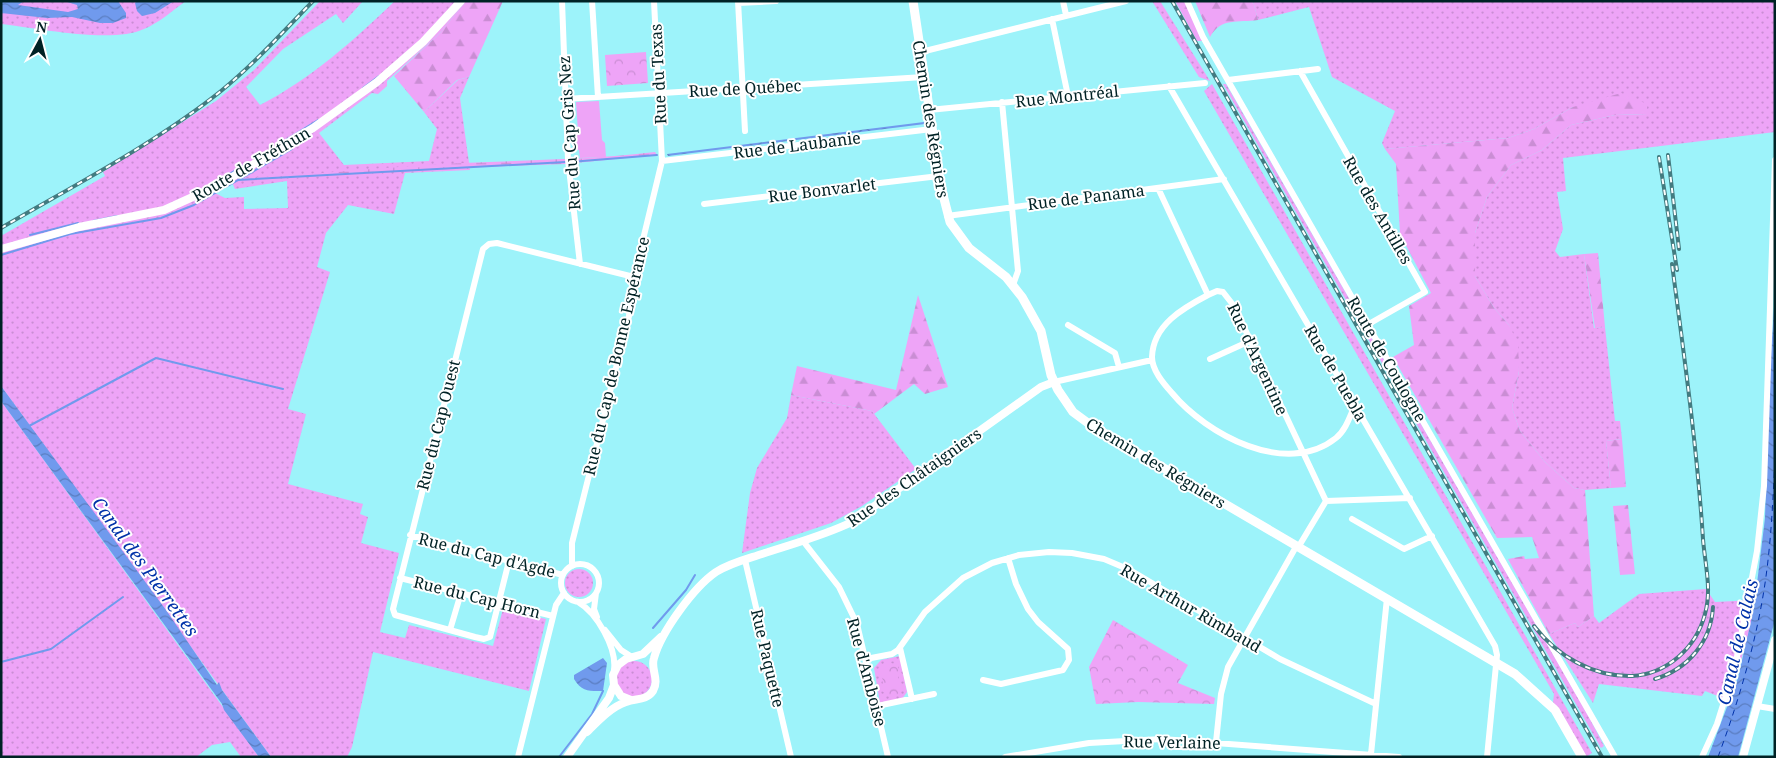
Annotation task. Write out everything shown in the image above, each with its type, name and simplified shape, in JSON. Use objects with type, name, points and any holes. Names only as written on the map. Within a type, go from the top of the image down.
[{"type":"main road","name":"Chemin des Régniers","points":[[913,1],[939,176],[948,216],[956,232],[969,248],[1013,285],[1027,303],[1038,325],[1054,382],[1068,405],[1086,423],[1497,662],[1524,680],[1557,714],[1582,757]]},
{"type":"street","name":"Route de Fréthun","points":[[1,249],[80,227],[164,210],[218,185],[321,123],[377,82],[423,42],[461,1]]},
{"type":"street","name":"Rue du Cap Gris Nez","points":[[562,1],[567,150],[580,264]]},
{"type":"street","points":[[592,1],[598,97]]},
{"type":"street","name":"Rue du Texas","points":[[654,1],[662,146]]},
{"type":"street","points":[[745,131],[738,2],[776,1]]},
{"type":"street","points":[[1062,1],[1066,15]]},
{"type":"street","points":[[921,52],[1126,1]]},
{"type":"street","name":"Route de Coulogne","points":[[1187,1],[1203,37],[1615,757]]},
{"type":"street","points":[[1052,19],[1068,96]]},
{"type":"street","points":[[1228,80],[1318,69]]},
{"type":"street","name":"Rue des Antilles","points":[[1300,71],[1425,292],[1368,325]]},
{"type":"street","name":"Rue de Québec","points":[[565,98],[924,78]]},
{"type":"street","name":"Rue Montréal","points":[[929,110],[1205,83]]},
{"type":"street","name":"Rue de Puebla","points":[[1170,86],[1495,646],[1497,662]]},
{"type":"street","points":[[1002,102],[1018,271],[1013,285]]},
{"type":"street","name":"Rue de Laubanie","points":[[662,161],[932,129]]},
{"type":"street","name":"Rue du Cap de Bonne Espérance","points":[[572,566],[572,544],[629,316],[634,278],[662,161],[662,146]]},
{"type":"street","points":[[1702,757],[1717,724],[1735,667],[1751,595],[1758,544],[1764,483],[1775,160]]},
{"type":"street","name":"Rue Bonvarlet","points":[[704,204],[939,176]]},
{"type":"street","name":"Rue de Panama","points":[[948,216],[1224,179]]},
{"type":"street","name":"Rue d'Argentine","points":[[1158,188],[1208,295],[1220,291],[1228,296],[1326,501]]},
{"type":"street","name":"Rue du Cap Ouest","points":[[450,630],[395,615],[393,609],[482,251],[489,244],[496,243],[580,264]]},
{"type":"street","points":[[580,264],[634,278]]},
{"type":"street","points":[[1208,295],[1185,308],[1164,325],[1155,342],[1152,360],[1159,375],[1178,401],[1190,412],[1215,430],[1256,448],[1282,453],[1304,453],[1337,437],[1345,427],[1355,405]]},
{"type":"street","points":[[1068,325],[1115,353],[1120,367]]},
{"type":"street","points":[[1210,360],[1250,341]]},
{"type":"street","points":[[1054,382],[1152,360]]},
{"type":"street","name":"Rue des Châtaigniers","points":[[587,732],[615,708],[631,700],[644,698],[653,690],[656,678],[652,666],[656,652],[691,596],[707,579],[724,567],[838,529],[858,518],[1041,387],[1054,382]]},
{"type":"street","points":[[1216,742],[1223,683],[1231,662],[1243,637],[1326,501],[1410,498]]},
{"type":"street","points":[[1352,519],[1404,549],[1432,536]]},
{"type":"street","name":"Rue du Cap d'Agde","points":[[410,535],[563,575]]},
{"type":"street","name":"Rue d'Amboise","points":[[804,541],[845,598],[859,629],[888,757]]},
{"type":"street","name":"Rue Arthur Rimbaud","points":[[900,648],[922,615],[945,591],[976,570],[1008,558],[1033,553],[1061,552],[1081,554],[1114,563],[1141,576],[1308,674],[1376,704]]},
{"type":"street","points":[[983,680],[995,684],[1063,670],[1069,660],[1068,649],[1038,622],[1025,605],[1008,558]]},
{"type":"street","name":"Rue Paquette","points":[[745,560],[791,757]]},
{"type":"street","points":[[461,593],[450,630],[484,639],[490,637],[510,561]]},
{"type":"street","points":[[614,672],[614,656],[603,632],[588,610],[564,593],[561,584],[563,575],[572,566],[584,565],[592,569],[598,580],[594,609],[618,648],[634,657],[645,660],[652,666]]},
{"type":"street","name":"Rue du Cap Horn","points":[[400,578],[553,616]]},
{"type":"street","points":[[576,602],[590,599],[597,592]]},
{"type":"street","points":[[518,757],[556,605],[564,593]]},
{"type":"street","points":[[1371,754],[1387,598]]},
{"type":"street","name":"Rue des Châtaigniers","points":[[567,757],[587,732],[609,698],[614,685],[614,672],[620,663],[650,649],[672,624]]},
{"type":"street","points":[[1743,757],[1775,640]]},
{"type":"street","points":[[866,659],[892,654],[900,648],[912,699]]},
{"type":"street","points":[[1487,757],[1497,662]]},
{"type":"street","points":[[614,685],[621,696],[631,700]]},
{"type":"street","points":[[877,706],[934,694]]},
{"type":"street","points":[[1757,706],[1775,709]]},
{"type":"street","name":"Rue Verlaine","points":[[1005,757],[1113,741],[1162,739],[1399,757]]},
{"type":"green space","points":[[1,1],[186,1],[144,29],[130,33],[94,35],[1,24]]},
{"type":"green space","points":[[320,1],[363,1],[343,23],[336,14],[283,49],[246,87],[260,105],[279,95],[331,58],[395,1],[466,1],[440,33],[387,81],[387,86],[378,94],[372,93],[319,133],[344,165],[429,161],[437,129],[424,112],[458,80],[469,77],[460,98],[470,170],[405,173],[394,214],[348,205],[326,233],[317,267],[330,272],[288,409],[306,414],[288,484],[363,504],[360,514],[368,517],[361,543],[399,553],[380,632],[405,638],[409,625],[493,646],[503,609],[546,619],[529,691],[373,652],[352,747],[347,757],[271,757],[1,386],[1,236],[105,176],[103,172],[216,101],[254,70]],"holes":[[[287,181],[288,208],[244,209],[244,197],[225,198],[213,192],[232,182],[235,189]]]},
{"type":"green space","points":[[466,1],[503,1],[469,77],[457,80],[424,112],[394,76],[440,33]]},
{"type":"green space","points":[[1152,1],[1160,1],[1210,81],[1199,77]]},
{"type":"green space","points":[[1175,1],[1185,1],[1202,41],[1197,41]]},
{"type":"green space","points":[[1195,1],[1253,1],[1258,20],[1237,21],[1219,26],[1210,37]]},
{"type":"green space","points":[[1253,1],[1775,1],[1775,132],[1563,158],[1566,191],[1557,192],[1563,229],[1555,251],[1560,257],[1584,254],[1594,328],[1605,327],[1615,421],[1620,421],[1622,439],[1606,441],[1611,488],[1585,490],[1574,488],[1545,462],[1520,431],[1512,408],[1519,371],[1509,325],[1494,308],[1475,276],[1475,233],[1487,197],[1511,165],[1542,150],[1571,125],[1615,115],[1647,114],[1573,107],[1534,129],[1508,138],[1385,149],[1382,143],[1395,111],[1332,77],[1309,7],[1258,20]]},
{"type":"green space","points":[[646,52],[648,83],[607,86],[605,55]]},
{"type":"green space","points":[[1212,84],[1592,753],[1586,757],[1553,702],[1554,694],[1204,91]]},
{"type":"green space","points":[[1223,84],[1226,84],[1588,715],[1604,746],[1601,748]]},
{"type":"green space","points":[[1621,93],[1647,104],[1647,114],[1615,115],[1571,125],[1542,150],[1511,165],[1487,197],[1475,233],[1475,276],[1494,308],[1509,325],[1518,344],[1519,371],[1512,408],[1520,431],[1545,462],[1574,488],[1585,490],[1594,616],[1578,627],[1575,623],[1549,634],[1508,559],[1524,556],[1525,559],[1539,558],[1532,537],[1497,538],[1393,357],[1414,345],[1409,306],[1431,293],[1400,234],[1396,164],[1385,149],[1508,138],[1534,129],[1573,107]]},
{"type":"green space","points":[[599,101],[602,140],[605,143],[606,157],[580,158],[579,150],[575,149],[574,132],[578,132],[576,102]]},
{"type":"green space","points":[[655,152],[657,155],[565,164],[430,169],[242,181],[245,178],[456,163],[598,157]]},
{"type":"green space","points":[[1598,253],[1605,327],[1595,328],[1584,254]]},
{"type":"green space","points":[[918,295],[948,387],[925,394],[914,384],[874,414],[872,411],[791,395],[797,366],[896,390]]},
{"type":"green space","points":[[791,395],[872,411],[916,469],[862,506],[831,523],[742,553],[750,493],[757,468],[787,418]]},
{"type":"green space","points":[[1,401],[259,757],[241,757],[230,742],[212,745],[196,757],[1,757]]},
{"type":"green space","points":[[1622,439],[1626,487],[1611,488],[1606,441]]},
{"type":"green space","points":[[1628,505],[1635,574],[1620,575],[1613,506]]},
{"type":"green space","points":[[579,569],[589,573],[593,583],[589,593],[579,597],[569,593],[565,583],[569,573]]},
{"type":"green space","points":[[1706,589],[1715,602],[1755,600],[1751,624],[1730,701],[1705,691],[1702,696],[1599,684],[1593,703],[1549,634],[1575,623],[1578,627],[1594,616],[1599,623],[1639,594]]},
{"type":"green space","points":[[1113,620],[1188,665],[1178,683],[1215,698],[1214,704],[1138,702],[1096,704],[1089,667]]},
{"type":"green space","points":[[900,656],[907,692],[902,699],[880,703],[874,668],[881,660]]},
{"type":"green space","points":[[634,661],[641,662],[647,666],[651,672],[651,686],[647,692],[641,696],[634,697],[627,696],[621,692],[617,686],[616,679],[617,672],[621,666],[627,662]]},
{"type":"green space","points":[[891,663],[898,665],[898,679],[902,685],[899,694],[891,697],[882,691],[883,680],[878,671],[880,666]]},
{"type":"water","points":[[1,1],[24,1],[18,5],[68,12],[78,9],[77,5],[64,1],[118,1],[126,13],[126,18],[113,23],[100,23],[72,17],[47,18],[1,13]]},
{"type":"water","points":[[137,1],[174,1],[155,13],[142,16],[137,11],[135,3]]},
{"type":"water","points":[[924,122],[925,124],[668,156],[667,154]]},
{"type":"water","points":[[1775,292],[1775,620],[1738,757],[1708,757],[1738,678],[1754,608],[1765,518],[1769,384]]},
{"type":"water","points":[[1,386],[166,610],[217,685],[219,682],[222,690],[271,757],[259,757],[224,710],[222,704],[1,401]]},
{"type":"water","points":[[603,658],[607,663],[603,691],[583,689],[574,679],[574,675]]},
{"type":"waterway","points":[[363,88],[379,76]]},
{"type":"waterway","points":[[284,141],[318,120]]},
{"type":"waterway","points":[[226,187],[292,149]]},
{"type":"waterway","points":[[570,162],[657,155]]},
{"type":"waterway","points":[[238,180],[565,162]]},
{"type":"waterway","points":[[209,186],[246,164]]},
{"type":"waterway","points":[[1,255],[70,234],[161,218],[194,205],[217,192]]},
{"type":"waterway","points":[[93,221],[117,216]]},
{"type":"waterway","points":[[30,235],[78,223]]},
{"type":"waterway","points":[[29,426],[156,358],[283,389]]},
{"type":"waterway","points":[[653,628],[686,590],[695,575]]},
{"type":"waterway","points":[[1,662],[51,649],[123,597]]},
{"type":"waterway","points":[[559,757],[592,714],[603,691]]},
{"type":"ferry route","points":[[1718,757],[1745,674],[1760,611],[1770,540],[1775,456]]},
{"type":"railway","points":[[1,228],[114,163],[196,110],[245,70],[313,1]]},
{"type":"railway","points":[[1172,1],[1602,757]]},
{"type":"railway","points":[[1668,155],[1679,249]]},
{"type":"railway","points":[[1659,157],[1677,270]]},
{"type":"railway","points":[[1534,626],[1554,647],[1577,663],[1603,673],[1632,676],[1657,670],[1678,657],[1695,638],[1701,626],[1707,605],[1707,577],[1694,436],[1672,264]]},
{"type":"railway","points":[[1655,679],[1678,668],[1696,652],[1708,632],[1713,607]]},
{"type":"water label","name":"Canal des Pierrettes","points":[[145,567]]},
{"type":"water label","name":"Canal de Calais","points":[[1738,642]]}]
